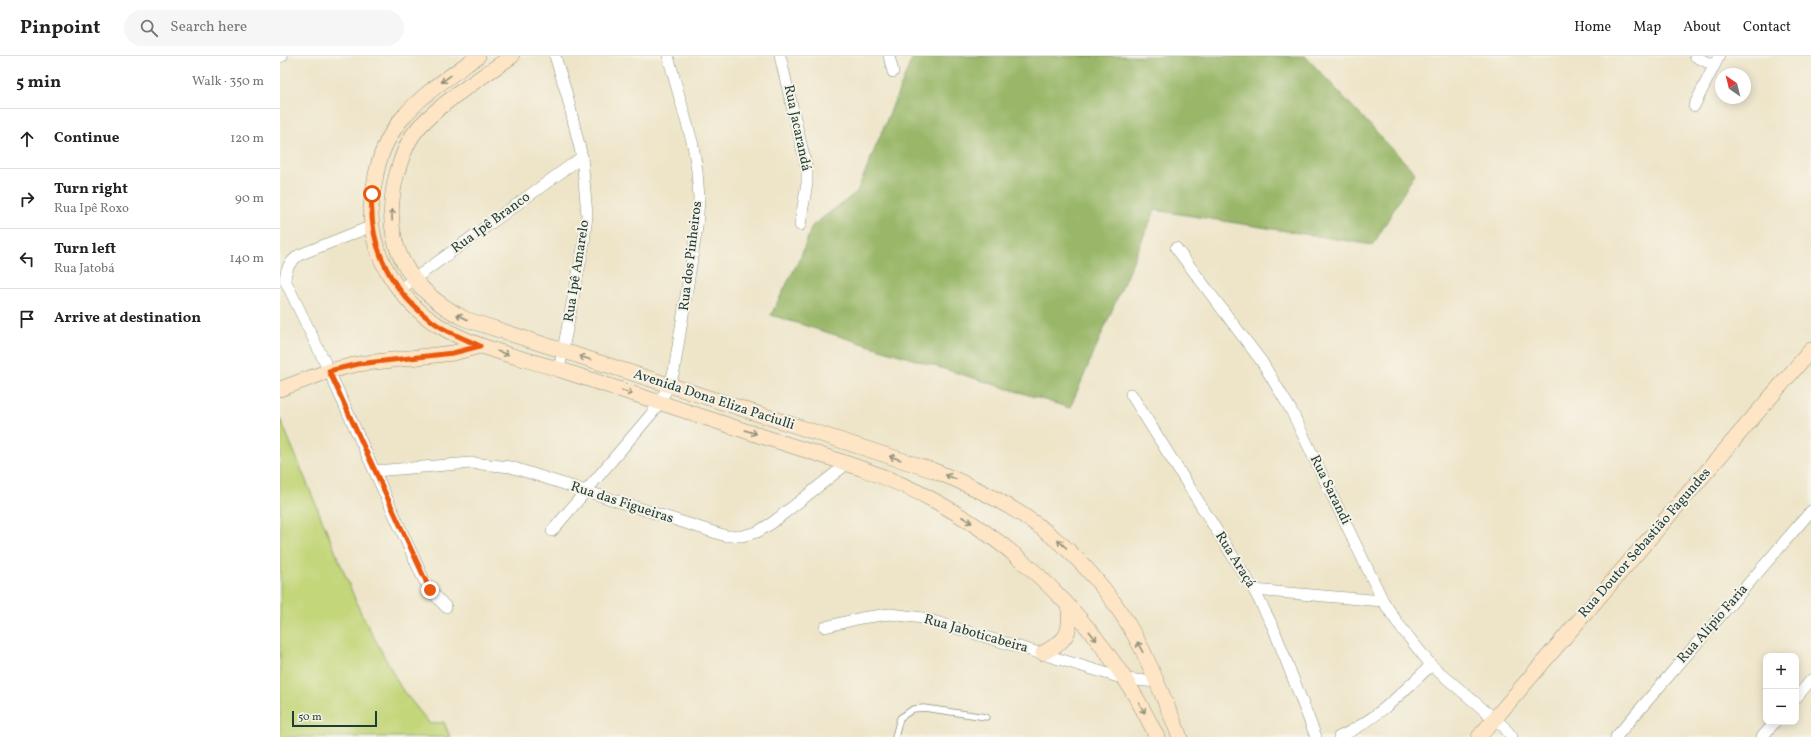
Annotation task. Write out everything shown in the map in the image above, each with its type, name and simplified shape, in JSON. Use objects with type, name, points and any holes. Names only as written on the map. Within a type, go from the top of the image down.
[{"type":"street","name":"Avenida Dona Eliza Paciulli","points":[[478,56],[432,89],[413,106],[398,123],[386,142],[378,164],[372,194],[372,226],[380,254],[399,290],[409,302],[437,325],[480,346],[559,370],[848,464],[910,488],[965,518],[1023,561],[1070,607],[1109,655],[1125,679],[1157,737]]},
{"type":"street","name":"Avenida Dona Eliza Paciulli","points":[[512,56],[448,102],[415,132],[406,146],[394,186],[391,207],[392,227],[402,260],[414,279],[438,303],[465,319],[932,470],[964,482],[1018,511],[1040,526],[1060,543],[1093,576],[1131,630],[1157,682],[1180,737]]},
{"type":"street","name":"Rua Ipê Amarelo","points":[[555,56],[567,95],[582,157],[587,215],[584,242],[564,351],[559,370]]},
{"type":"street","name":"Rua dos Pinheiros","points":[[552,531],[660,403],[669,386],[677,357],[697,227],[699,198],[698,172],[693,145],[668,56]]},
{"type":"street","name":"Rua Jacarandá","points":[[780,56],[807,169],[808,183],[800,225]]},
{"type":"street","points":[[889,56],[893,72]]},
{"type":"street","points":[[1694,106],[1716,61],[1695,56]]},
{"type":"street","name":"Rua Ipê Branco","points":[[399,290],[582,157]]},
{"type":"street","points":[[372,226],[299,255],[290,262],[286,270],[285,280],[329,371],[423,578],[430,590],[446,607]]},
{"type":"street","name":"Rua Sarandi","points":[[1176,248],[1262,362],[1292,410],[1384,601],[1399,625],[1431,665],[1496,719],[1512,737]]},
{"type":"street","points":[[280,389],[329,371],[358,364],[453,353],[480,346]]},
{"type":"street","name":"Rua Doutor Sebastião Fagundes","points":[[1479,737],[1811,350]]},
{"type":"street","name":"Rua Araçá","points":[[1131,394],[1254,590],[1273,627],[1316,737]]},
{"type":"street","name":"Rua das Figueiras","points":[[375,471],[471,463],[510,467],[711,532],[726,536],[742,536],[757,532],[772,523],[848,464]]},
{"type":"street","name":"Rua Alípio Faria","points":[[1616,737],[1811,511]]},
{"type":"street","points":[[1254,590],[1384,601]]},
{"type":"street","points":[[1043,653],[1056,646],[1067,635],[1070,628],[1070,607]]},
{"type":"street","name":"Rua Jaboticabeira","points":[[825,627],[862,618],[890,614],[923,618],[1125,679],[1157,682]]},
{"type":"street","points":[[1339,737],[1370,719],[1393,701],[1431,665]]},
{"type":"street","points":[[1799,694],[1811,680]]},
{"type":"street","points":[[1762,737],[1772,725]]},
{"type":"lane","points":[[895,737],[900,718],[906,712],[913,709],[924,708],[986,717]]},
{"type":"green space","points":[[920,56],[1305,56],[1415,173],[1373,245],[1155,210],[1070,408],[771,315],[801,256],[812,226],[857,192],[912,59]]},
{"type":"green space","points":[[280,418],[360,611],[401,688],[430,724],[444,722],[450,737],[280,737]]},
{"type":"route","points":[[372,194],[371,212],[374,238],[389,273],[399,290],[409,302],[437,325],[480,346],[453,353],[358,364],[329,371],[423,578],[430,590]]}]
